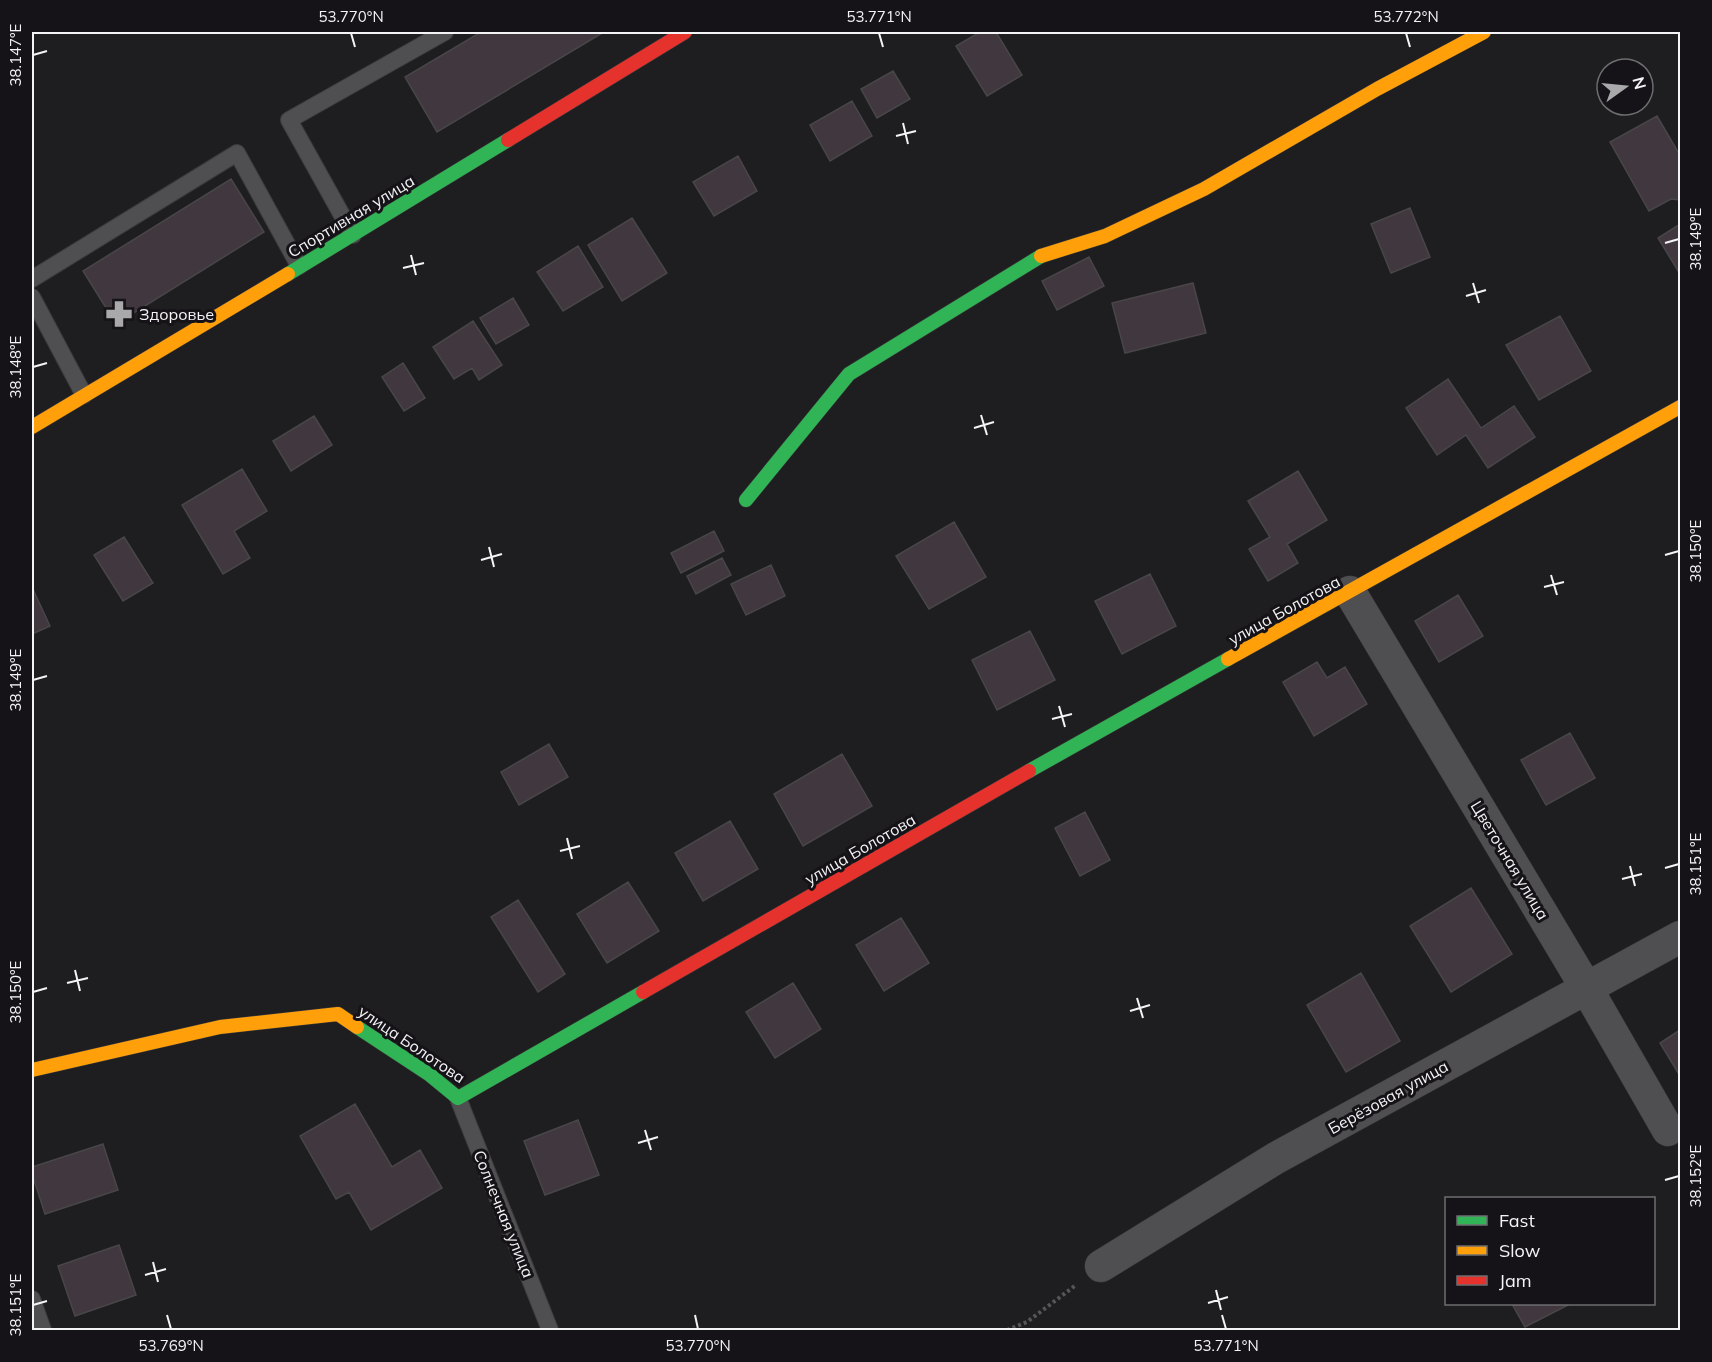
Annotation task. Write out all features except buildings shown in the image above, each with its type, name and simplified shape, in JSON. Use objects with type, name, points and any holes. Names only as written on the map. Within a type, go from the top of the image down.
[{"type":"street","name":"Спортивная улица","points":[[32,427],[353,235],[685,32]]},
{"type":"street","points":[[746,500],[849,374],[1039,257],[1105,236],[1204,189],[1377,89],[1484,32]]},
{"type":"street","name":"улица Болотова","points":[[32,1070],[220,1027],[338,1014],[430,1075],[458,1098],[1109,726],[1680,407]]},
{"type":"street","name":"Цветочная улица","points":[[1350,592],[1587,989],[1668,1130]]},
{"type":"street","name":"Берёзовая улица","points":[[1101,1266],[1276,1158],[1680,937]]},
{"type":"lane","points":[[353,235],[289,120],[445,32]]},
{"type":"lane","points":[[32,279],[237,153],[299,267]]},
{"type":"lane","points":[[32,297],[84,395]]},
{"type":"lane","name":"Солнечная улица","points":[[458,1098],[550,1330]]},
{"type":"lane","points":[[32,1299],[43,1330]]},
{"type":"path","points":[[1007,1330],[1027,1322],[1101,1266]]},
{"type":"traffic: fast","points":[[288,274],[508,140]]},
{"type":"traffic: fast","points":[[746,500],[849,374],[1041,256]]},
{"type":"traffic: fast","points":[[1029,771],[1228,659]]},
{"type":"traffic: fast","points":[[357,1027],[430,1075],[458,1098],[643,992]]},
{"type":"traffic: slow","points":[[1041,256],[1105,236],[1204,189],[1377,89],[1484,32]]},
{"type":"traffic: slow","points":[[32,427],[288,274]]},
{"type":"traffic: slow","points":[[1228,659],[1680,407]]},
{"type":"traffic: slow","points":[[32,1070],[220,1027],[338,1014],[357,1027]]},
{"type":"traffic: jam","points":[[508,140],[685,32]]},
{"type":"traffic: jam","points":[[643,992],[1029,771]]},
{"type":"place","name":"Здоровье","points":[[119,314]]}]
